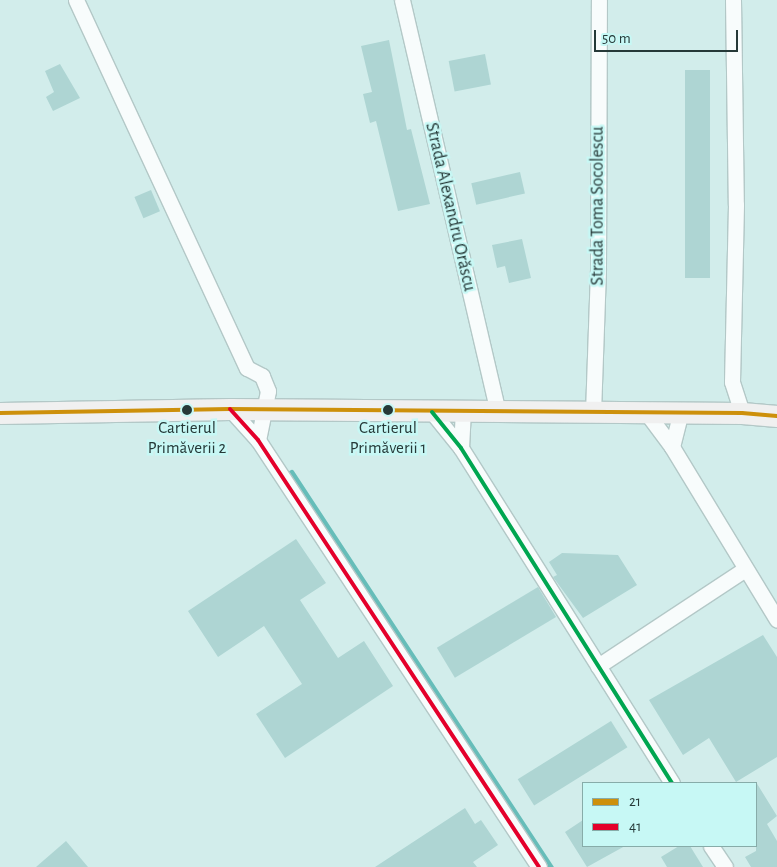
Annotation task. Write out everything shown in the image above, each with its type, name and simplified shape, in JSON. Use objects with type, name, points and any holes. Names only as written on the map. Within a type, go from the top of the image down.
[{"type":"main road","points":[[0,413],[230,409],[463,413],[681,412],[742,413],[777,416]]},
{"type":"street","points":[[76,0],[247,368],[262,376],[268,392],[266,410],[258,440]]},
{"type":"street","name":"Strada Alexandru Orăscu","points":[[402,0],[498,413]]},
{"type":"street","name":"Strada Toma Socolescu","points":[[594,413],[598,268],[598,0]]},
{"type":"street","points":[[733,0],[736,205],[732,382],[742,413]]},
{"type":"street","points":[[718,413],[732,382]]},
{"type":"street","points":[[230,409],[258,440],[539,867]]},
{"type":"street","points":[[432,412],[461,448],[671,782]]},
{"type":"street","points":[[646,412],[672,448],[777,620]]},
{"type":"street","points":[[672,448],[681,412]]},
{"type":"street","points":[[461,448],[463,413]]},
{"type":"street","points":[[598,666],[745,569]]},
{"type":"street","points":[[712,847],[725,867]]},
{"type":"building","points":[[389,40],[407,130],[411,129],[430,204],[398,211],[376,121],[370,123],[363,94],[372,92],[361,46]]},
{"type":"building","points":[[485,54],[491,84],[455,91],[449,61]]},
{"type":"building","points":[[60,64],[80,98],[53,111],[46,97],[54,92],[45,71]]},
{"type":"building","points":[[685,70],[710,70],[710,278],[685,278]]},
{"type":"building","points":[[520,172],[525,193],[476,205],[471,183]]},
{"type":"building","points":[[151,190],[160,211],[143,218],[134,197]]},
{"type":"building","points":[[522,239],[531,278],[509,283],[505,266],[497,268],[492,245]]},
{"type":"building","points":[[296,539],[326,583],[300,600],[338,658],[364,641],[393,686],[285,758],[256,714],[302,684],[264,626],[218,657],[188,611]]},
{"type":"building","points":[[562,553],[618,555],[637,585],[583,618],[553,577],[557,575],[549,562]]},
{"type":"building","points":[[538,587],[556,617],[455,678],[437,648]]},
{"type":"building","points":[[763,635],[777,657],[777,757],[736,782],[709,738],[683,755],[649,700]]},
{"type":"building","points":[[611,721],[627,747],[534,806],[518,779]]},
{"type":"building","points":[[757,784],[777,816],[767,824],[777,841],[777,867],[751,867],[745,857],[756,851]]},
{"type":"building","points":[[465,808],[475,824],[481,820],[498,845],[473,862],[477,867],[375,867]]},
{"type":"building","points":[[582,821],[582,847],[623,847],[587,867],[565,832]]},
{"type":"building","points":[[66,841],[88,867],[36,867]]},
{"type":"building","points":[[677,847],[691,847],[703,867],[667,867],[661,857]]},
{"type":"waterway","points":[[292,473],[551,867]]},
{"type":"transit line","name":"21","points":[[0,413],[230,409],[742,413],[777,416]]},
{"type":"transit line","name":"41","points":[[230,409],[258,440],[539,867]]},
{"type":"transit line","points":[[432,412],[461,448],[671,782]]},
{"type":"place","name":"Cartierul Primăverii 2","points":[[187,410]]},
{"type":"place","name":"Cartierul Primăverii 1","points":[[388,410]]}]
